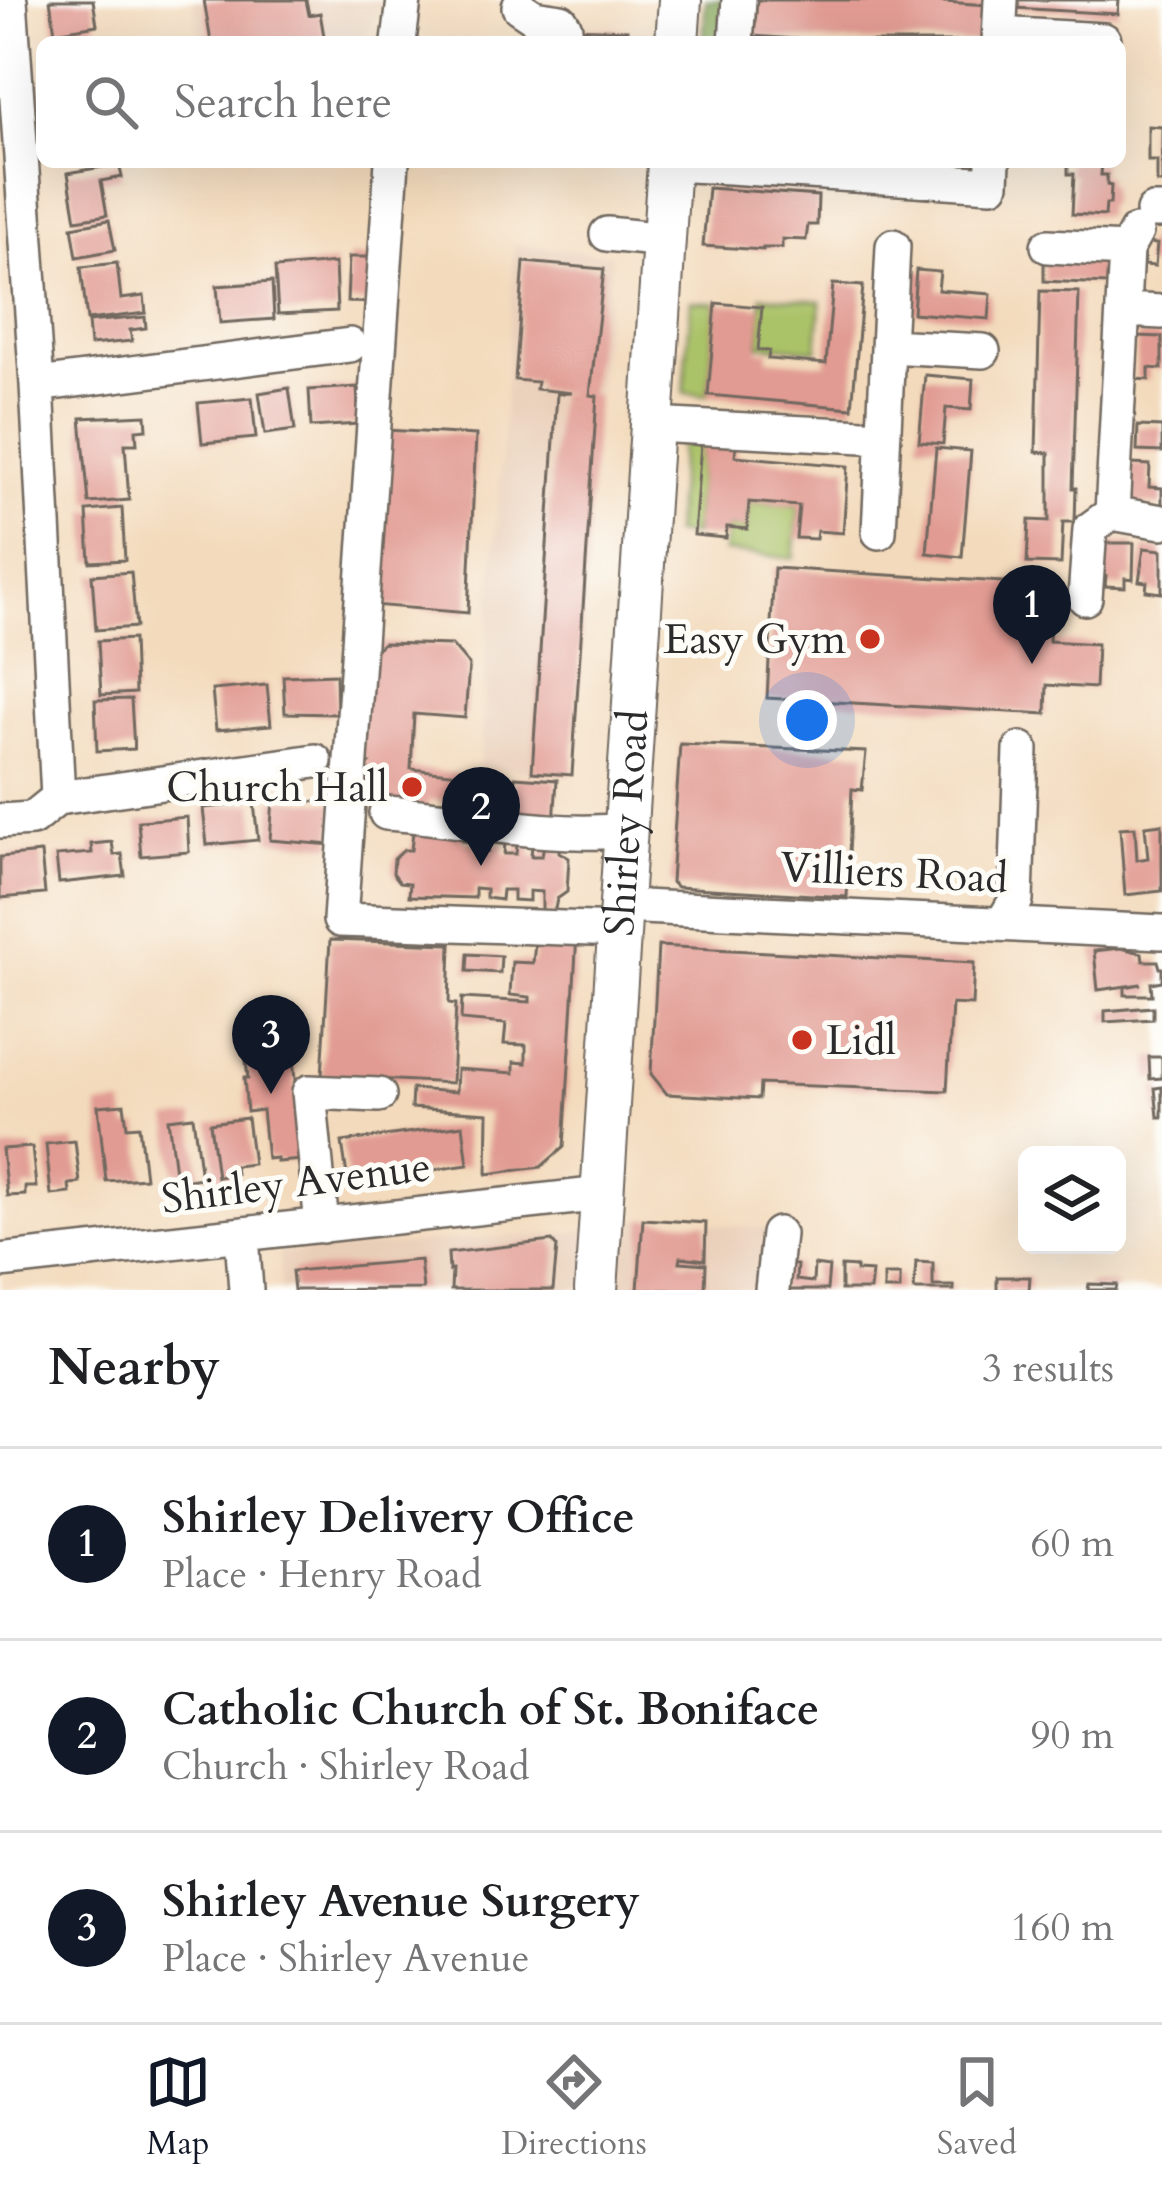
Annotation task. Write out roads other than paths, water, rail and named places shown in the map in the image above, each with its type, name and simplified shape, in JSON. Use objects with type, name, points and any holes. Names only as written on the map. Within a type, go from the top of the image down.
[{"type":"main road","points":[[677,36],[680,0]]},
{"type":"main road","name":"Shirley Road","points":[[596,1290],[669,168]]},
{"type":"street","points":[[10,0],[37,385],[30,812],[315,761]]},
{"type":"street","points":[[400,36],[404,0]]},
{"type":"street","points":[[736,36],[739,0]]},
{"type":"street","points":[[999,36],[1001,0]]},
{"type":"street","points":[[519,7],[534,17],[561,21],[564,36]]},
{"type":"street","name":"Villiers Road","points":[[392,168],[340,920],[620,918],[1002,924],[1162,932]]},
{"type":"street","points":[[771,168],[992,184],[993,168]]},
{"type":"street","points":[[1048,246],[1144,226],[1124,310],[1112,513]]},
{"type":"street","points":[[607,234],[664,240]]},
{"type":"street","points":[[879,532],[893,246]]},
{"type":"street","points":[[1124,310],[1162,311]]},
{"type":"street","points":[[37,385],[350,345]]},
{"type":"street","points":[[888,346],[982,351]]},
{"type":"street","points":[[652,425],[884,436]]},
{"type":"street","points":[[1084,598],[1090,529],[1112,513],[1162,522]]},
{"type":"street","points":[[1002,924],[1016,900],[1022,749]]},
{"type":"street","points":[[386,813],[577,833],[626,830]]},
{"type":"street","points":[[322,1226],[309,1091],[380,1095]]},
{"type":"street","name":"Shirley Avenue","points":[[0,1261],[602,1194]]},
{"type":"street","points":[[772,1290],[778,1234]]},
{"type":"street","points":[[242,1236],[246,1290]]},
{"type":"place","name":"Easy Gym","points":[[870,639]]},
{"type":"place","name":"Shirley Delivery Office","points":[[1032,664]]},
{"type":"place","name":"Church Hall","points":[[412,787]]},
{"type":"place","name":"Catholic Church of St. Boniface","points":[[481,866]]},
{"type":"place","name":"Lidl","points":[[802,1040]]},
{"type":"place","name":"Shirley Avenue Surgery","points":[[271,1094]]}]
